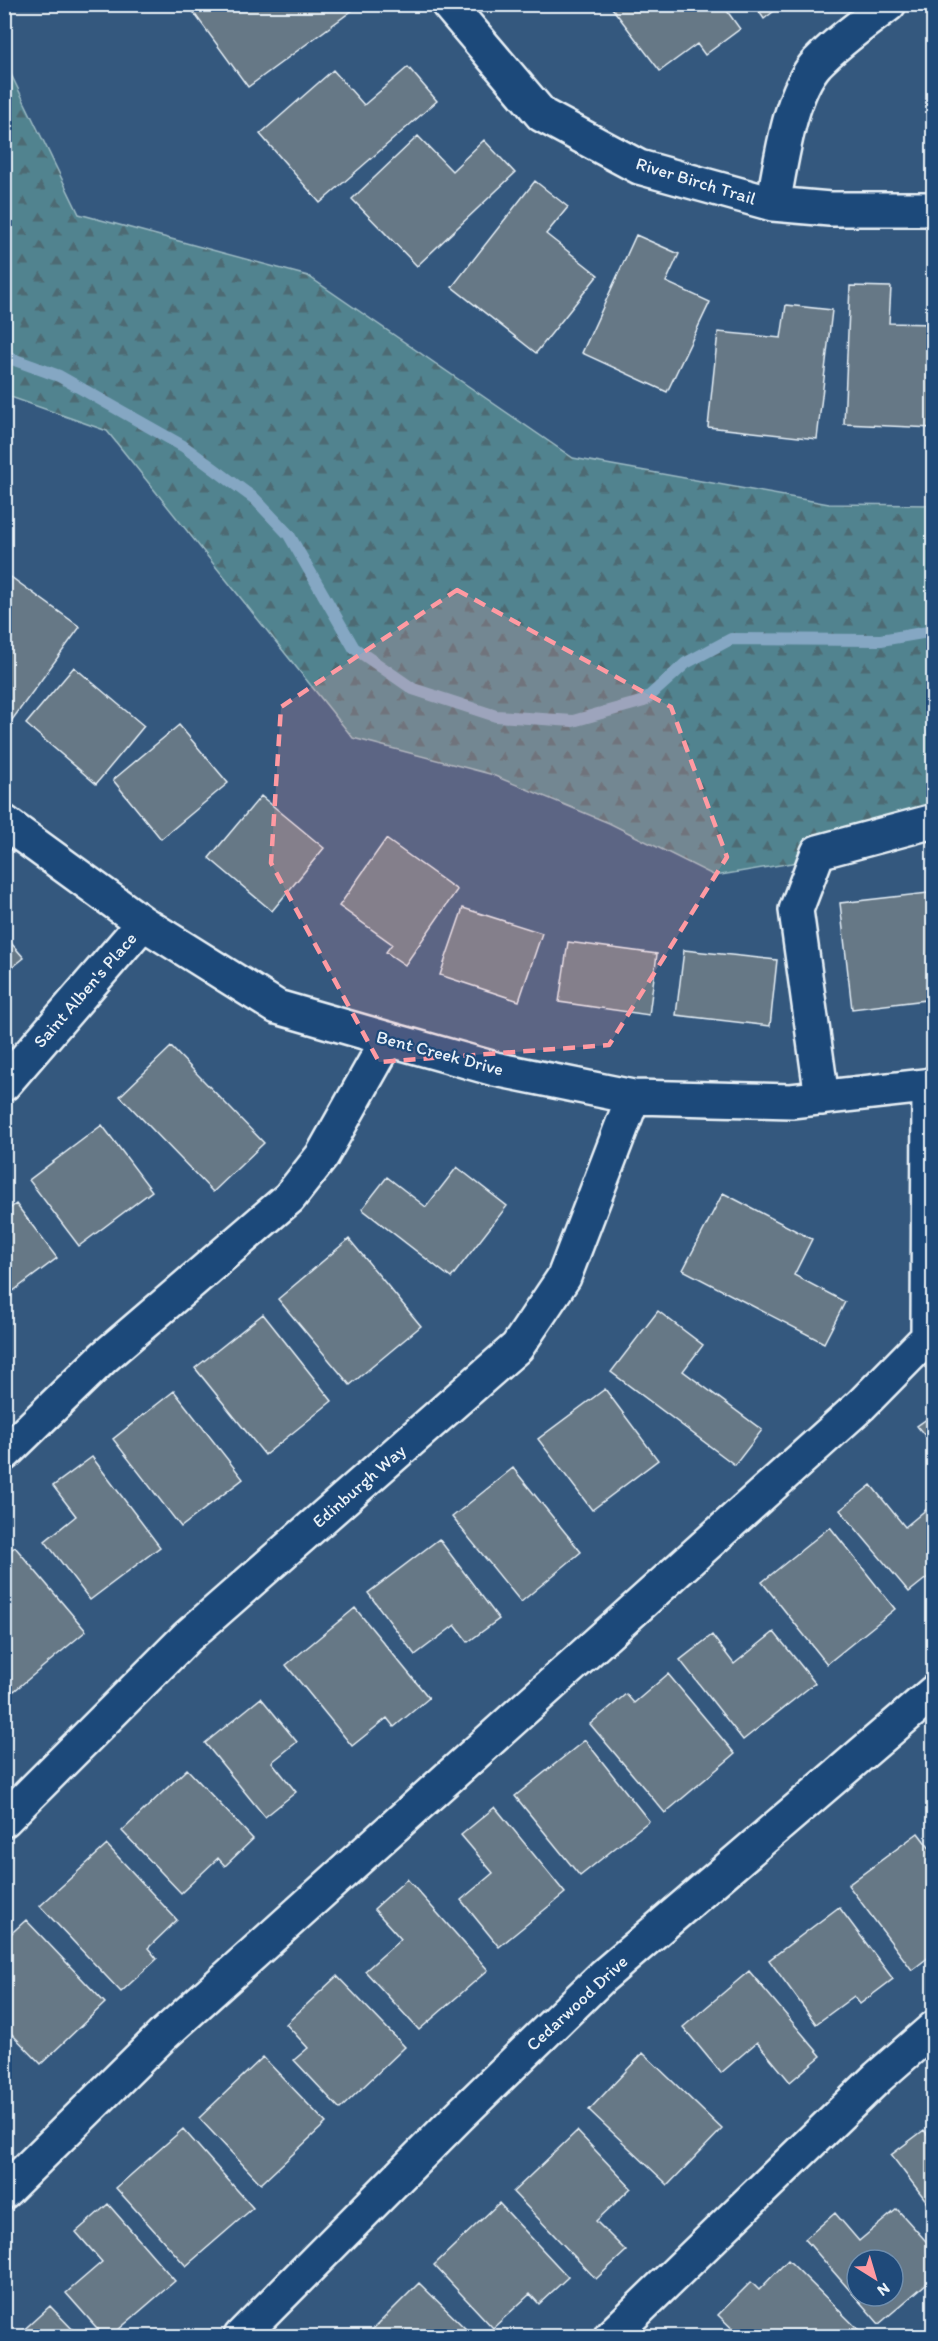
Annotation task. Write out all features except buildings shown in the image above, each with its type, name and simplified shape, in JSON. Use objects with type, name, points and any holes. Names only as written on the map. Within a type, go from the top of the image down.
[{"type":"street","name":"River Birch Trail","points":[[448,4],[542,116],[639,167],[773,204],[830,209],[933,209]]},
{"type":"street","points":[[773,204],[797,97],[816,65],[855,30],[889,4]]},
{"type":"street","points":[[822,1098],[796,910],[818,852],[933,820]]},
{"type":"street","name":"Bent Creek Drive","points":[[4,822],[143,923],[278,1007],[388,1039],[495,1069],[633,1097],[791,1101],[931,1085]]},
{"type":"street","name":"Saint Alben's Place","points":[[4,1083],[143,923]]},
{"type":"street","points":[[4,1454],[104,1357],[289,1198],[322,1156],[388,1039]]},
{"type":"street","points":[[4,2192],[162,2036],[861,1405],[928,1337],[931,1085]]},
{"type":"street","name":"Edinburgh Way","points":[[4,1820],[187,1637],[517,1347],[564,1277],[633,1097]]},
{"type":"street","name":"Cedarwood Drive","points":[[241,2337],[459,2116],[603,1976],[933,1692]]},
{"type":"street","points":[[611,2337],[878,2077],[933,2028]]},
{"type":"highlighted area","points":[[457,590],[671,707],[727,857],[609,1045],[379,1062],[271,863],[281,707]]},
{"type":"green space","points":[[4,60],[79,214],[308,276],[573,458],[829,504],[933,505],[933,804],[839,855],[715,876],[609,823],[490,774],[353,738],[107,431],[5,395]]},
{"type":"waterway","points":[[4,356],[59,376],[183,446],[255,499],[289,535],[354,648],[413,689],[496,716],[573,721],[644,701],[686,663],[731,639],[881,640],[934,631]]}]
